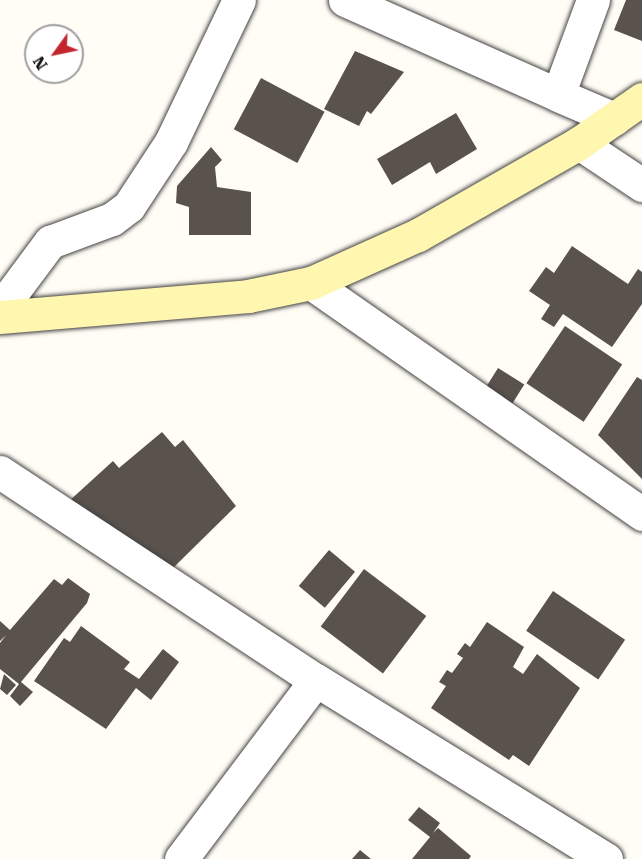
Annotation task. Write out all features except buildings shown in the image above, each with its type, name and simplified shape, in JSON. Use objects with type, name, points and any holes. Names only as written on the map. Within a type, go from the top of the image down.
[{"type":"main road","points":[[0,317],[248,296],[311,283],[418,235],[579,143],[642,99]]},
{"type":"street","points":[[0,309],[50,242],[112,219],[129,206],[171,142],[239,0]]},
{"type":"street","points":[[345,0],[614,119]]},
{"type":"street","points":[[558,95],[593,0]]},
{"type":"street","points":[[579,143],[642,185]]},
{"type":"street","points":[[311,283],[642,514]]},
{"type":"street","points":[[0,472],[316,680],[606,859]]},
{"type":"street","points":[[181,859],[316,680]]}]
